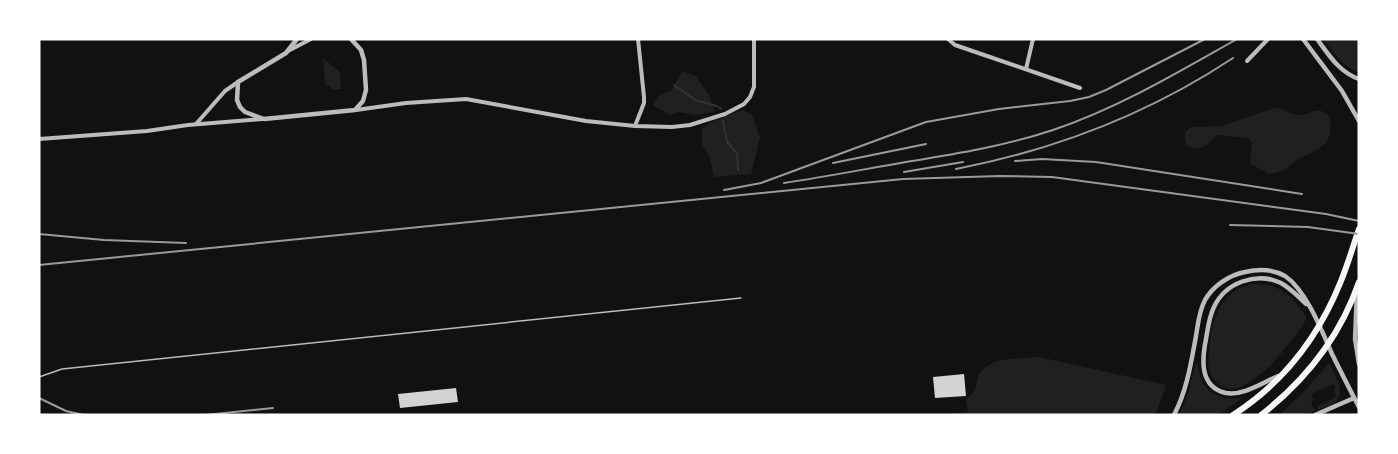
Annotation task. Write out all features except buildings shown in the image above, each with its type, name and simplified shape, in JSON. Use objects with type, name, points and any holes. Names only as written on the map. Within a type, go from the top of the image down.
[{"type":"main road","points":[[1233,415],[1283,374],[1313,337],[1328,311],[1359,229]]},
{"type":"main road","points":[[1261,415],[1295,385],[1329,345],[1358,284]]},
{"type":"street","points":[[286,53],[297,39]]},
{"type":"street","points":[[195,124],[225,91],[311,39]]},
{"type":"street","points":[[351,39],[361,50],[364,60],[366,90],[363,101],[355,110]]},
{"type":"street","points":[[635,126],[644,103],[638,39]]},
{"type":"street","points":[[39,139],[147,131],[195,124],[466,99],[586,121],[635,126],[690,125],[725,114],[744,104],[750,97],[754,87],[754,39]]},
{"type":"street","points":[[948,39],[955,45],[1080,88]]},
{"type":"street","points":[[1026,69],[1032,39]]},
{"type":"street","points":[[1247,61],[1268,39]]},
{"type":"street","points":[[1304,39],[1342,91],[1359,121]]},
{"type":"street","points":[[1317,39],[1339,67],[1359,79]]},
{"type":"street","points":[[238,82],[237,100],[240,107],[245,112],[264,119]]},
{"type":"street","points":[[1174,415],[1185,387],[1202,308],[1210,294],[1222,282],[1234,275],[1266,270],[1280,273],[1295,284],[1310,308],[1359,407]]},
{"type":"street","points":[[1283,374],[1240,393],[1225,392],[1212,386],[1205,375],[1203,362],[1208,324],[1213,308],[1221,296],[1233,286],[1247,280],[1263,279],[1287,287],[1310,308]]},
{"type":"street","points":[[1358,284],[1354,339],[1359,364]]},
{"type":"street","points":[[1315,415],[1354,398]]},
{"type":"lane","points":[[39,376],[62,369],[741,298]]},
{"type":"shaded area","points":[[1323,39],[1359,39],[1359,73],[1343,63]]},
{"type":"shaded area","points":[[323,58],[340,72],[341,89],[332,89],[329,85],[325,85]]},
{"type":"shaded area","points":[[682,71],[696,76],[709,95],[715,112],[695,115],[679,112],[670,115],[653,105],[661,94],[671,91]]},
{"type":"shaded area","points":[[1274,108],[1298,115],[1317,110],[1325,113],[1330,117],[1329,136],[1326,143],[1286,169],[1268,174],[1250,163],[1252,143],[1248,138],[1218,135],[1206,146],[1199,148],[1188,147],[1185,141],[1185,132],[1191,127],[1222,126]]},
{"type":"shaded area","points":[[743,110],[752,115],[760,137],[751,174],[714,177],[710,158],[702,145],[702,129],[709,123]]},
{"type":"shaded area","points":[[1252,284],[1271,286],[1285,292],[1307,318],[1279,356],[1265,370],[1237,388],[1224,387],[1213,378],[1209,369],[1212,330],[1224,300],[1241,287]]},
{"type":"shaded area","points":[[1039,357],[1166,385],[1155,415],[952,415],[968,412],[966,399],[973,393],[980,373],[985,368],[1007,359]]},
{"type":"shaded area","points":[[1196,362],[1202,381],[1211,392],[1225,398],[1243,398],[1218,415],[1179,415],[1188,394]]},
{"type":"shaded area","points":[[1329,363],[1339,384],[1340,395],[1337,400],[1319,410],[1317,406],[1336,397],[1334,384],[1311,394],[1313,400],[1311,402],[1315,411],[1306,415],[1279,415],[1303,393]]},
{"type":"waterway","points":[[674,85],[695,100],[721,109]]},
{"type":"waterway","points":[[723,121],[727,142],[737,153],[738,170]]},
{"type":"railway","points":[[724,190],[761,183],[926,122],[1089,97],[1205,39]]},
{"type":"railway","points":[[784,183],[980,149],[1053,130],[1124,101],[1237,39]]},
{"type":"railway","points":[[956,169],[1029,151],[1100,127],[1168,96],[1233,58]]},
{"type":"railway","points":[[833,163],[926,144]]},
{"type":"railway","points":[[1015,161],[1042,159],[1096,162],[1302,194]]},
{"type":"railway","points":[[904,172],[963,162]]},
{"type":"railway","points":[[39,265],[903,179],[1052,177],[1326,214],[1359,221]]},
{"type":"railway","points":[[1230,225],[1308,227],[1359,234]]},
{"type":"railway","points":[[39,234],[104,240],[186,243]]},
{"type":"railway","points":[[39,398],[66,411],[84,415]]},
{"type":"railway","points":[[205,415],[273,408]]}]
